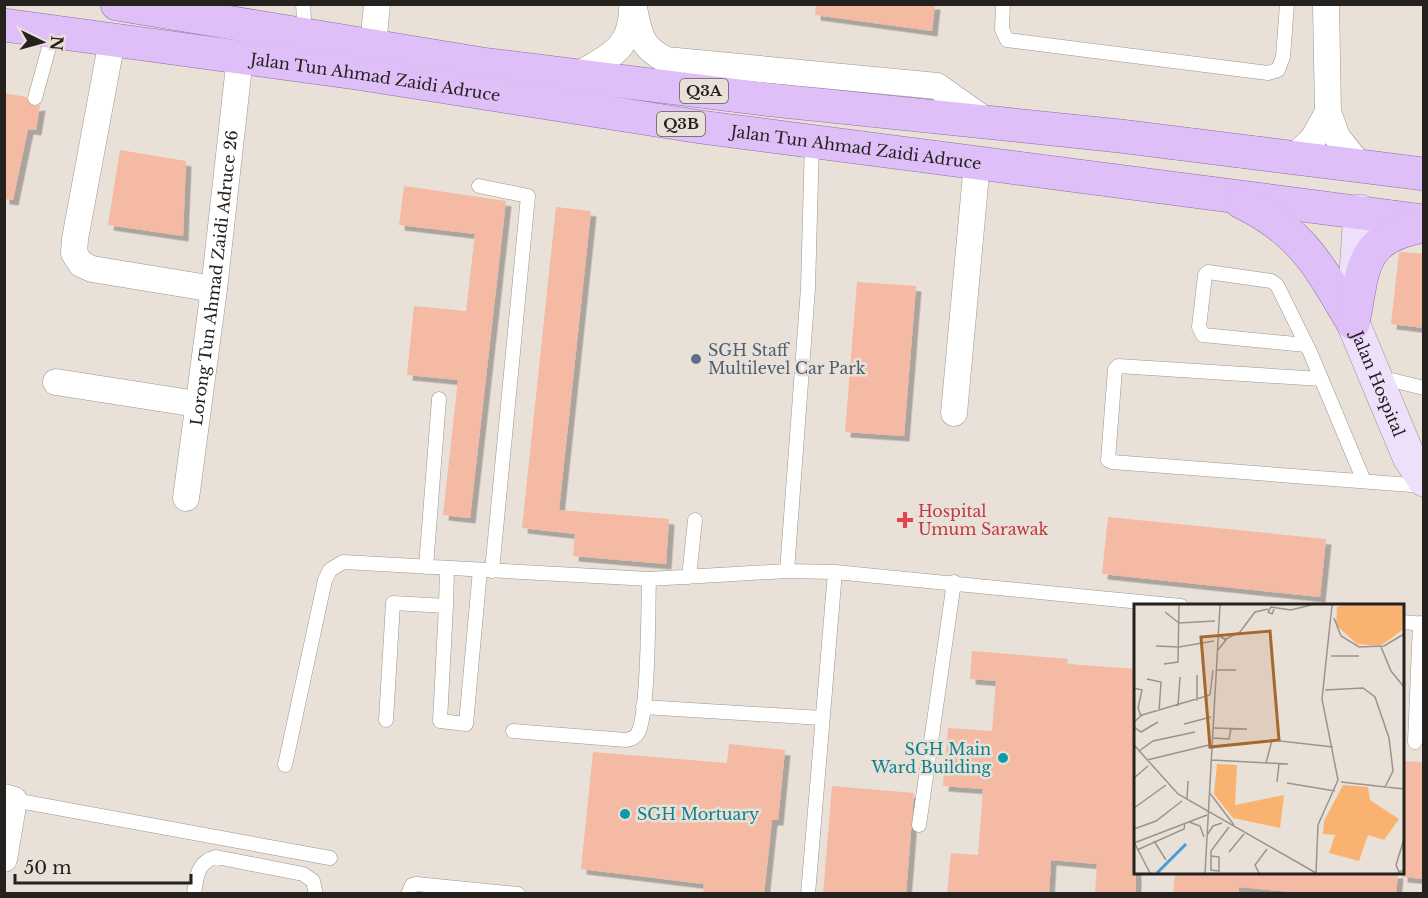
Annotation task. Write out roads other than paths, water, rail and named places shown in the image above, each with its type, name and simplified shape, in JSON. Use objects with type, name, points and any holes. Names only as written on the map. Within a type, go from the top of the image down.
[{"type":"main road","name":"Jalan Tun Ahmad Zaidi Adruce","points":[[117,4],[304,20],[374,46],[578,75],[763,99],[988,122],[1424,174]]},
{"type":"main road","name":"Jalan Tun Ahmad Zaidi Adruce","points":[[4,25],[240,57],[812,141],[1424,221]]},
{"type":"main road","points":[[1231,151],[1324,174],[1347,187],[1357,199],[1360,211],[1379,194],[1405,188],[1424,188]]},
{"type":"main road","points":[[1225,194],[1265,214],[1290,231],[1312,255],[1353,323]]},
{"type":"main road","points":[[1353,323],[1366,260],[1375,245],[1398,230],[1424,226]]},
{"type":"street","points":[[374,46],[377,4]]},
{"type":"street","points":[[633,4],[643,44],[666,60],[937,86],[988,122]]},
{"type":"street","points":[[578,75],[621,45],[632,28],[633,4]]},
{"type":"street","points":[[1326,4],[1328,112],[1337,137],[1360,166]]},
{"type":"street","points":[[112,40],[76,227],[74,253],[81,264],[92,269],[214,289]]},
{"type":"street","name":"Lorong Tun Ahmad Zaidi Adruce 26","points":[[186,498],[214,289],[240,57]]},
{"type":"street","points":[[627,80],[666,60]]},
{"type":"street","points":[[1294,158],[1313,139],[1328,112]]},
{"type":"street","points":[[954,413],[977,163]]},
{"type":"street","name":"Jalan Hospital","points":[[1360,211],[1353,323],[1409,457],[1424,480]]},
{"type":"street","points":[[56,382],[197,404]]},
{"type":"street","points":[[4,859],[9,799]]},
{"type":"lane","points":[[1003,4],[1002,29],[1007,40],[1268,73],[1278,70],[1283,57],[1287,4]]},
{"type":"lane","points":[[35,98],[53,33]]},
{"type":"lane","points":[[787,571],[808,288],[812,141]]},
{"type":"lane","points":[[447,569],[440,721],[466,724],[486,571],[528,196],[479,186]]},
{"type":"lane","points":[[1303,339],[1203,335],[1199,327],[1205,275],[1208,272],[1271,281],[1281,292],[1303,339],[1321,379],[1364,481]]},
{"type":"lane","points":[[1321,379],[1118,366],[1115,369],[1108,460],[1424,486]]},
{"type":"lane","points":[[1376,376],[1424,387]]},
{"type":"lane","points":[[426,567],[439,399]]},
{"type":"lane","points":[[689,577],[695,520]]},
{"type":"lane","points":[[285,765],[310,642],[330,570],[343,562],[649,579],[787,571],[835,572],[1162,604]]},
{"type":"lane","points":[[808,894],[835,572]]},
{"type":"lane","points":[[513,730],[626,740],[634,738],[639,731],[643,708],[649,579]]},
{"type":"lane","points":[[918,825],[954,582]]},
{"type":"lane","points":[[386,720],[393,603],[446,606]]},
{"type":"lane","points":[[1404,622],[1422,624],[1415,742]]},
{"type":"lane","points":[[643,708],[822,718]]},
{"type":"lane","points":[[9,799],[330,858]]},
{"type":"lane","points":[[194,894],[199,866],[207,859],[216,857],[303,874],[313,881],[316,894]]},
{"type":"lane","points":[[408,894],[412,885],[416,884],[442,889],[518,894]]},
{"type":"place","name":"SGH Staff Multilevel Car Park","points":[[696,359]]},
{"type":"place","name":"Hospital Umum Sarawak","points":[[905,520]]},
{"type":"place","name":"SGH Main Ward Building","points":[[1003,758]]},
{"type":"place","name":"SGH Mortuary","points":[[625,814]]}]
